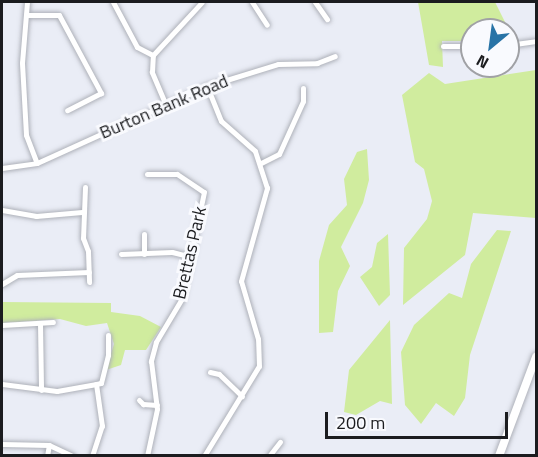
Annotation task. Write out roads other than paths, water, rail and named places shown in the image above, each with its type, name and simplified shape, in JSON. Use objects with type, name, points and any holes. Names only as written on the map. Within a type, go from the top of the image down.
[{"type":"main road","points":[[499,456],[537,357]]},
{"type":"street","points":[[27,2],[28,15],[22,63],[26,135],[37,164]]},
{"type":"street","points":[[113,2],[137,47],[153,55]]},
{"type":"street","points":[[165,103],[152,72],[153,55],[202,2]]},
{"type":"street","points":[[252,2],[267,25]]},
{"type":"street","points":[[315,2],[327,20]]},
{"type":"street","points":[[28,15],[59,15],[101,93],[67,110]]},
{"type":"street","points":[[520,43],[537,41]]},
{"type":"street","points":[[443,46],[460,46]]},
{"type":"street","name":"Burton Bank Road","points":[[2,168],[37,164],[165,103],[207,86],[278,64],[317,63],[333,57],[327,52]]},
{"type":"street","points":[[204,456],[242,396],[259,362],[258,339],[241,281],[265,204],[267,187],[261,163],[255,151],[221,121],[207,86]]},
{"type":"street","points":[[261,163],[279,154],[301,92]]},
{"type":"street","name":"Brettas Park","points":[[147,174],[177,174],[204,192],[181,300],[156,342],[151,361],[157,405],[147,456]]},
{"type":"street","points":[[85,187],[82,212],[89,282]]},
{"type":"street","points":[[2,210],[36,216],[82,212]]},
{"type":"street","points":[[144,234],[144,254]]},
{"type":"street","points":[[121,254],[172,252],[189,256]]},
{"type":"street","points":[[2,284],[17,275],[89,272]]},
{"type":"street","points":[[2,325],[53,322]]},
{"type":"street","points":[[40,323],[40,390]]},
{"type":"street","points":[[2,384],[40,390],[101,383],[108,355],[108,335]]},
{"type":"street","points":[[210,372],[219,374],[242,396]]},
{"type":"street","points":[[92,456],[102,426],[96,384]]},
{"type":"street","points":[[139,400],[143,404],[157,405]]},
{"type":"street","points":[[269,456],[280,442]]},
{"type":"street","points":[[2,444],[49,445],[73,456]]},
{"type":"street","points":[[47,456],[49,445]]}]
